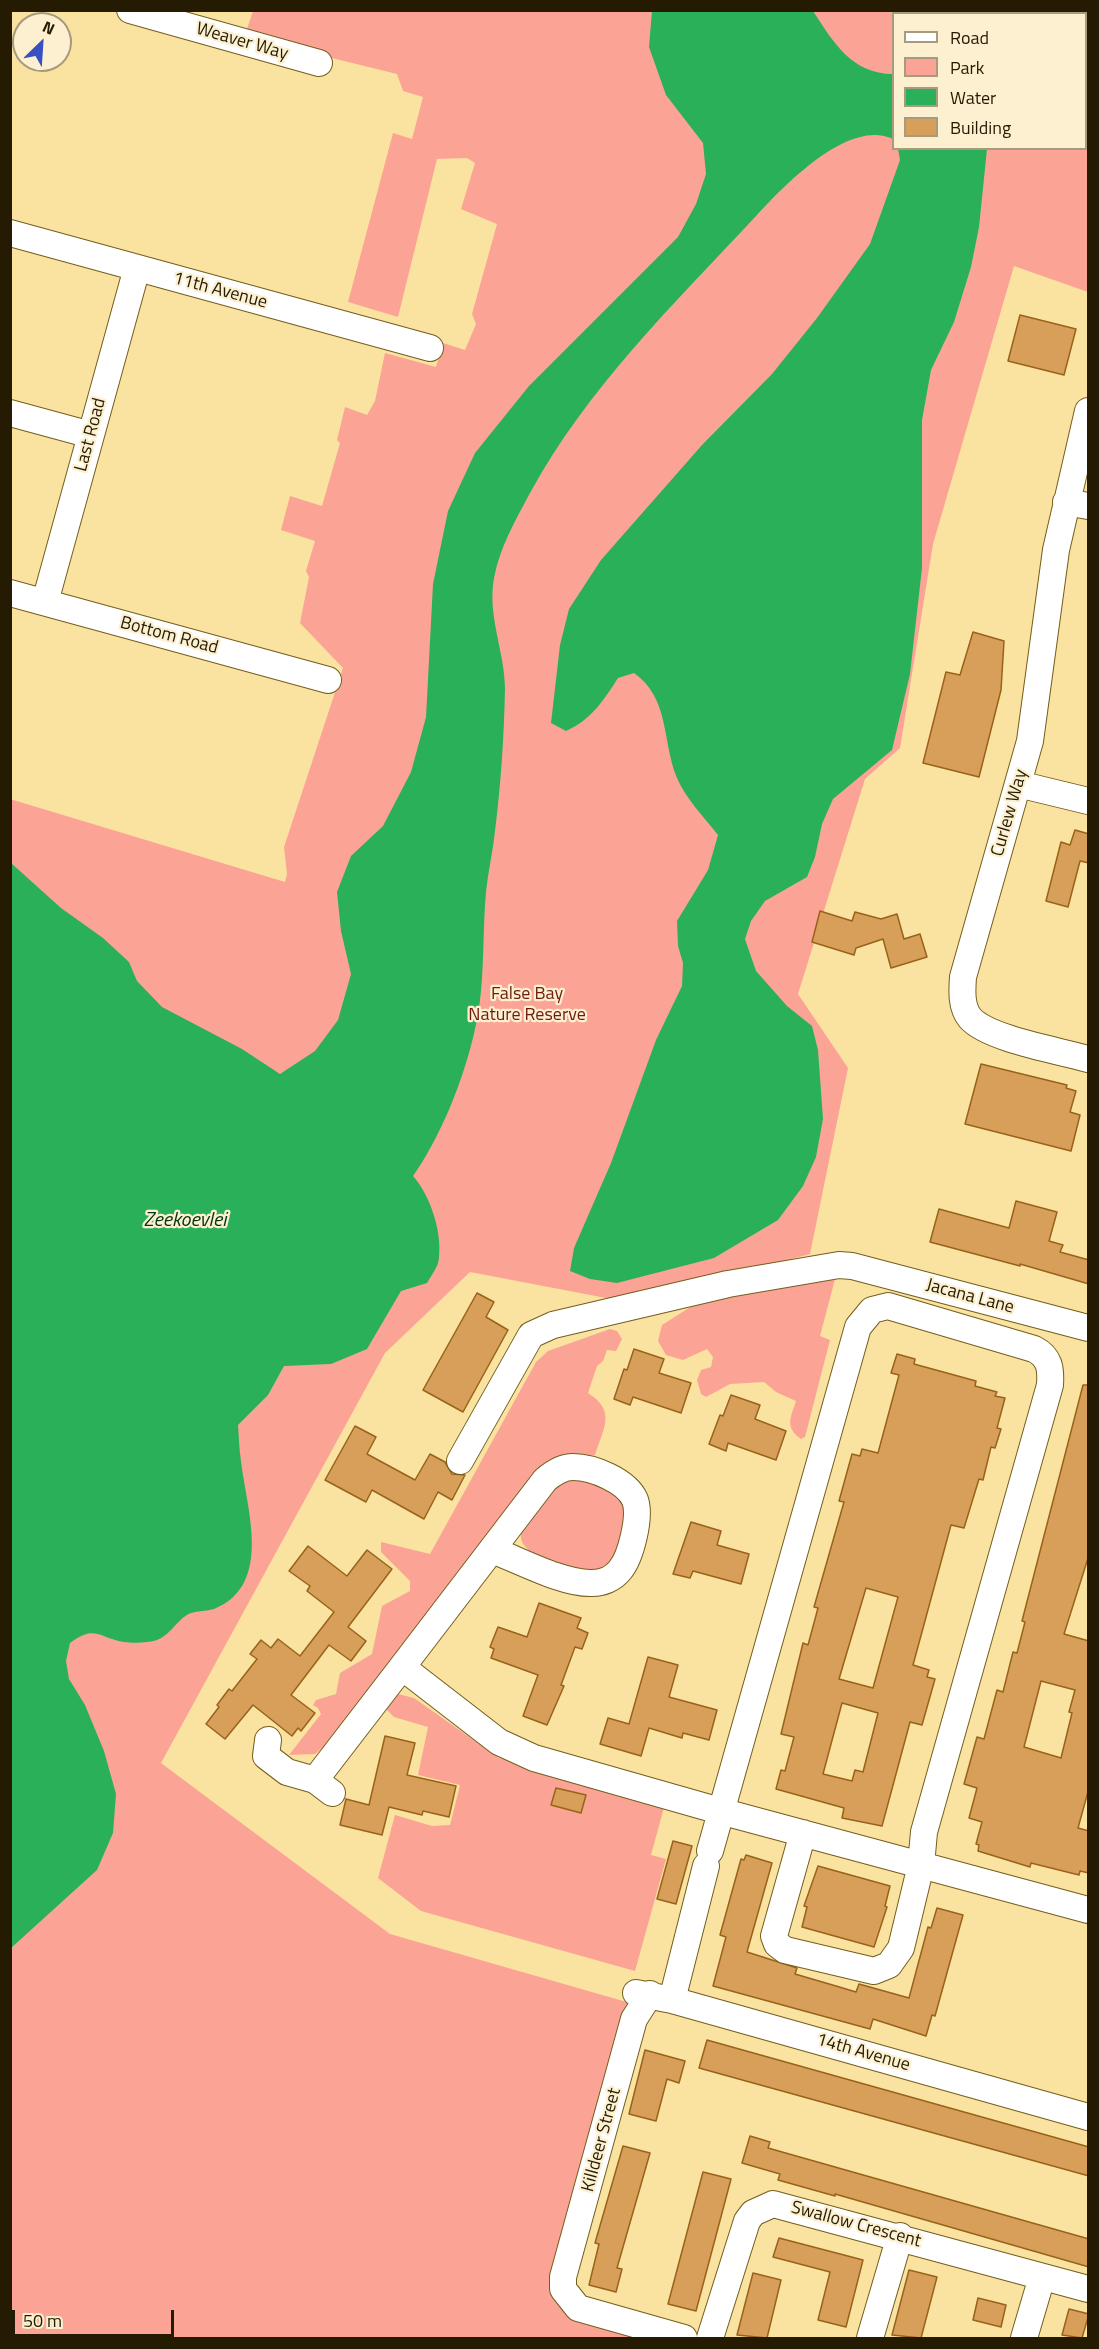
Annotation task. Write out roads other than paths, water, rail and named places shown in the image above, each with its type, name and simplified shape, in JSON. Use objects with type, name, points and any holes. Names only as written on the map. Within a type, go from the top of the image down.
[{"type":"street","name":"Weaver Way","points":[[130,10],[319,63]]},
{"type":"street","name":"11th Avenue","points":[[10,233],[430,348]]},
{"type":"street","name":"Last Road","points":[[45,602],[137,268]]},
{"type":"street","name":"Curlew Way","points":[[1089,411],[1077,504],[1056,550],[1030,741],[963,977],[964,1004],[969,1017],[988,1031],[1089,1059]]},
{"type":"street","points":[[10,413],[91,435]]},
{"type":"street","name":"Bottom Road","points":[[10,593],[328,680]]},
{"type":"street","points":[[1018,784],[1089,801]]},
{"type":"street","name":"Jacana Lane","points":[[460,1461],[531,1335],[553,1325],[728,1284],[810,1269],[852,1266],[1089,1328]]},
{"type":"street","name":"Killdeer Street","points":[[684,2338],[578,2308],[563,2289],[563,2277],[634,2019],[652,1996],[708,1858],[858,1327],[872,1310],[880,1307],[897,1307],[1034,1349],[1045,1358],[1050,1374],[1050,1385],[924,1832],[921,1865],[901,1948],[889,1965],[874,1971],[785,1950],[777,1944],[774,1936],[803,1833]]},
{"type":"street","points":[[268,1740],[266,1756],[287,1772],[324,1787],[402,1667],[545,1480],[561,1469],[572,1467],[586,1469],[616,1481],[634,1499],[637,1521],[626,1558],[621,1569],[602,1582],[576,1582],[492,1550]]},
{"type":"street","points":[[402,1667],[499,1742],[534,1758],[720,1811],[1089,1910]]},
{"type":"street","name":"14th Avenue","points":[[652,1996],[1089,2117]]},
{"type":"street","name":"Swallow Crescent","points":[[710,2338],[747,2221],[763,2207],[773,2204],[787,2205],[1089,2289]]},
{"type":"street","points":[[870,2338],[900,2236]]},
{"type":"street","points":[[1024,2338],[1042,2277]]},
{"type":"water","name":"Zeekoevlei","points":[[652,11],[813,11],[836,45],[855,62],[866,69],[892,74],[892,139],[875,135],[857,138],[837,146],[818,158],[768,203],[664,314],[605,382],[553,454],[514,524],[500,556],[492,592],[494,620],[504,675],[505,707],[499,796],[486,892],[478,1014],[466,1062],[448,1112],[413,1176],[425,1193],[434,1214],[439,1236],[438,1264],[427,1283],[401,1291],[367,1349],[331,1364],[284,1366],[268,1395],[238,1425],[252,1543],[250,1564],[244,1582],[233,1598],[214,1609],[185,1616],[167,1634],[155,1641],[127,1642],[91,1633],[78,1637],[70,1643],[66,1661],[69,1679],[85,1705],[104,1751],[116,1794],[113,1833],[97,1870],[11,1948],[11,863],[61,908],[103,938],[129,962],[137,981],[162,1007],[242,1049],[280,1074],[315,1051],[338,1020],[351,974],[341,931],[337,892],[351,856],[383,826],[411,772],[426,717],[433,584],[448,511],[475,453],[529,386],[678,237],[696,204],[706,174],[703,143],[666,95],[649,47]]},
{"type":"water","points":[[1038,11],[1038,12],[983,12]]},
{"type":"water","points":[[898,150],[987,150],[979,227],[971,267],[954,322],[931,370],[922,420],[922,568],[910,674],[892,750],[833,799],[822,824],[815,857],[807,877],[765,901],[751,921],[745,939],[756,971],[787,1006],[812,1026],[818,1050],[823,1119],[816,1157],[803,1186],[778,1220],[714,1258],[617,1283],[590,1279],[570,1271],[574,1248],[611,1163],[656,1040],[682,986],[683,963],[678,946],[677,921],[708,870],[718,835],[690,801],[681,786],[672,764],[663,721],[654,695],[646,683],[634,673],[618,678],[596,709],[575,726],[566,731],[551,723],[560,645],[569,609],[601,560],[702,445],[772,374],[817,318],[870,244],[900,160]]},
{"type":"park label","name":"False Bay Nature Reserve","points":[[527,1005]]}]
